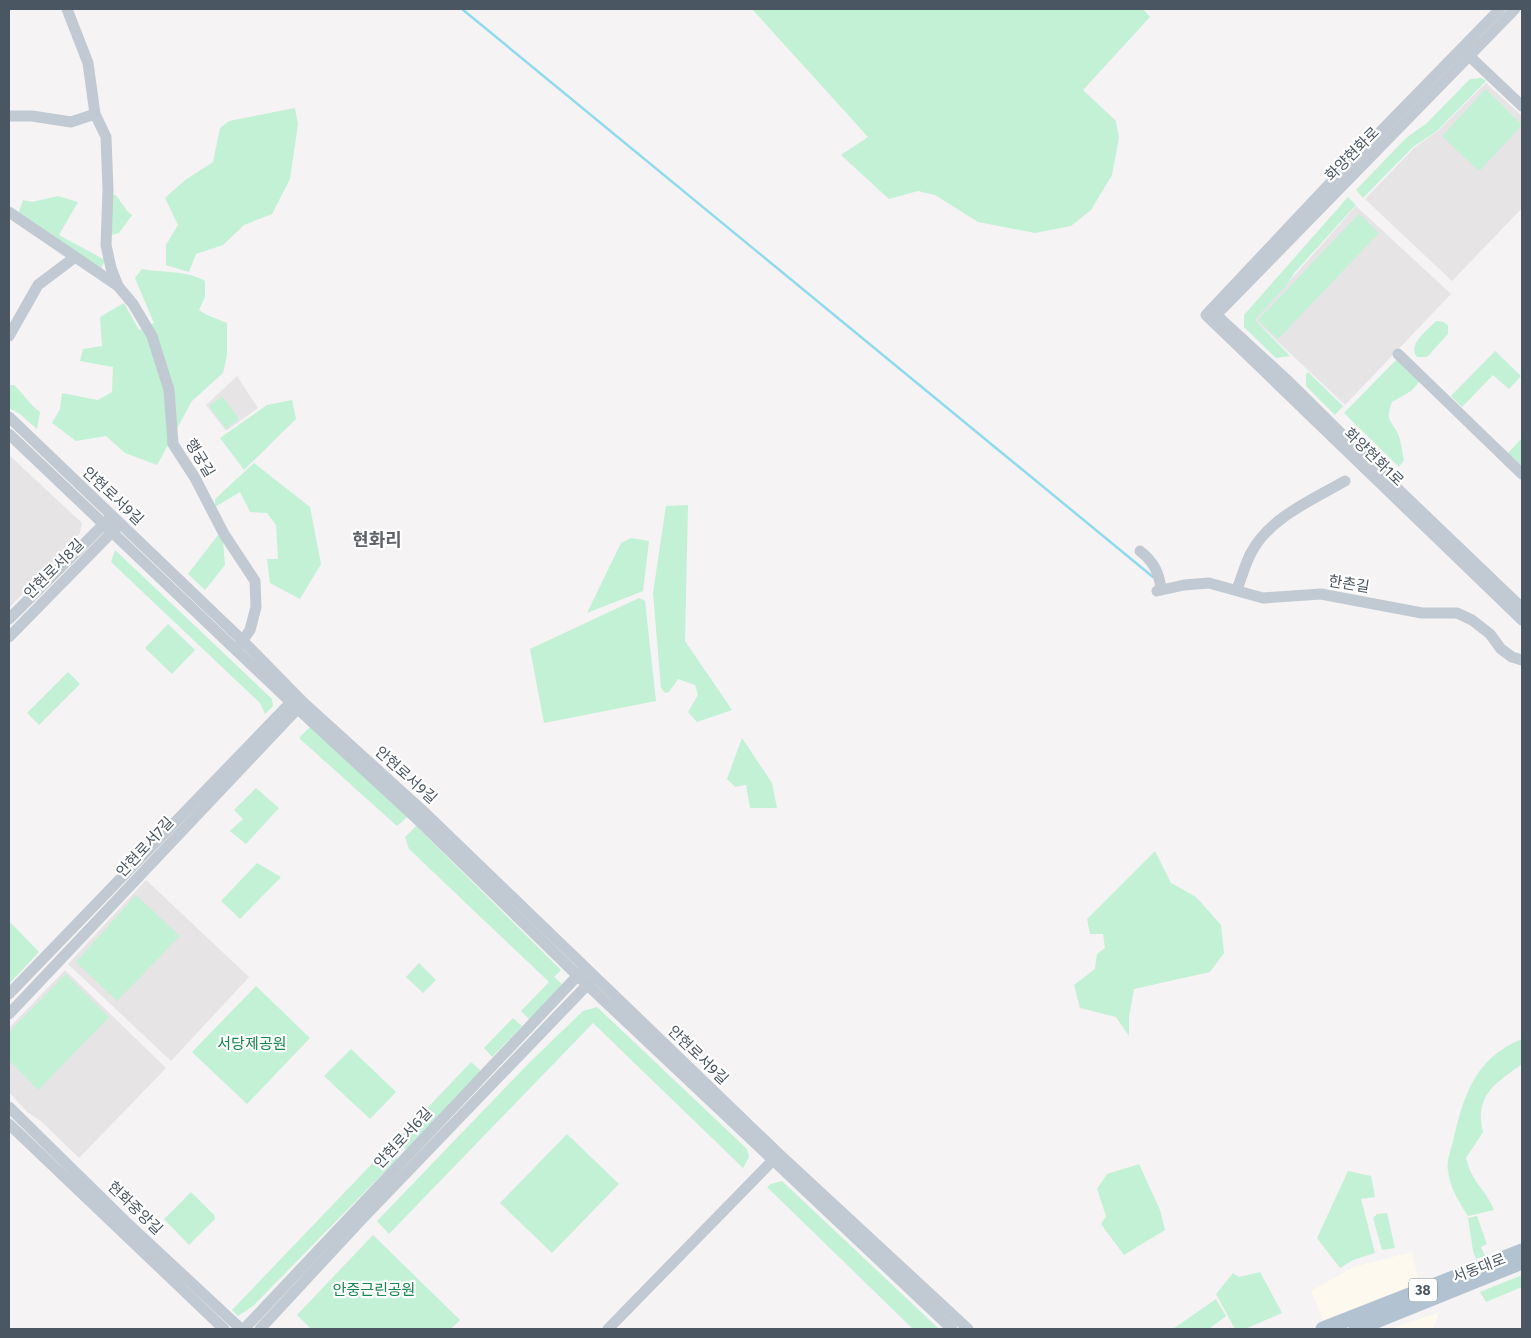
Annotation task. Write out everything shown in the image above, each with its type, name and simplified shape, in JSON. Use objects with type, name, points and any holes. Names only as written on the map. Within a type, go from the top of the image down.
[{"type":"main road","name":"서동대로","points":[[1323,1329],[1522,1250]]},
{"type":"main road","name":"서동대로","points":[[1356,1329],[1522,1262]]},
{"type":"street","name":"행궁길","points":[[67,9],[88,63],[96,114],[106,137],[108,190],[106,245],[118,286]]},
{"type":"street","points":[[1468,50],[1500,9]]},
{"type":"street","name":"화양현화로","points":[[1211,315],[1468,50],[1515,9]]},
{"type":"street","points":[[1468,50],[1522,97]]},
{"type":"street","points":[[1468,50],[1522,106]]},
{"type":"street","points":[[9,116],[32,116],[71,122],[96,114]]},
{"type":"street","name":"행궁길","points":[[9,212],[118,286],[133,304],[152,336],[169,390],[173,444],[196,478],[224,534],[255,581],[256,607],[250,630],[240,645]]},
{"type":"street","points":[[9,336],[38,285],[75,257]]},
{"type":"street","name":"화양현화1로","points":[[1211,315],[1286,379],[1522,608]]},
{"type":"street","name":"화양현화1로","points":[[1211,315],[1522,620]]},
{"type":"street","points":[[1398,354],[1522,474]]},
{"type":"street","name":"안현로서9길","points":[[10,419],[112,523],[240,645],[297,703],[423,811],[591,981],[776,1157],[968,1329]]},
{"type":"street","points":[[9,434],[112,523]]},
{"type":"street","points":[[1237,589],[1251,552],[1263,535],[1286,515],[1345,481]]},
{"type":"street","name":"안현로서8길","points":[[9,619],[112,523]]},
{"type":"street","name":"안현로서8길","points":[[9,637],[112,523]]},
{"type":"street","name":"한촌길","points":[[1140,551],[1150,559],[1157,570],[1159,590],[1209,583],[1237,589],[1263,598],[1320,594],[1422,613],[1457,613],[1472,620],[1490,634],[1502,649],[1512,657],[1522,660]]},
{"type":"street","name":"안현로서7길","points":[[9,994],[297,703]]},
{"type":"street","name":"안현로서7길","points":[[9,1014],[297,703]]},
{"type":"street","name":"안현로서6길","points":[[243,1329],[582,972]]},
{"type":"street","name":"안현로서6길","points":[[260,1329],[362,1219],[591,981]]},
{"type":"street","name":"현화중앙길","points":[[9,1107],[125,1221],[243,1329]]},
{"type":"street","points":[[9,1124],[224,1329]]},
{"type":"street","points":[[608,1329],[776,1157],[952,1329]]},
{"type":"shaded area","points":[[1486,83],[1522,116],[1522,208],[1452,281],[1365,199],[1414,148],[1438,131]]},
{"type":"shaded area","points":[[1356,206],[1451,294],[1345,405],[1255,320]]},
{"type":"shaded area","points":[[237,376],[258,408],[226,431],[206,405]]},
{"type":"shaded area","points":[[9,455],[82,523],[80,533],[9,608]]},
{"type":"shaded area","points":[[146,880],[249,977],[171,1061],[68,964]]},
{"type":"shaded area","points":[[65,970],[166,1068],[79,1158],[41,1121],[27,1112],[9,1092],[9,1028]]},
{"type":"shaded area","points":[[1412,1252],[1419,1283],[1323,1320],[1311,1291],[1353,1267]]},
{"type":"shaded area","points":[[1439,1312],[1433,1329],[1391,1329]]},
{"type":"green space","points":[[752,9],[1143,9],[1150,17],[1083,90],[1116,121],[1119,138],[1112,175],[1091,210],[1071,226],[1035,233],[978,222],[935,195],[918,191],[889,199],[841,155],[868,137]]},
{"type":"green space","points":[[1481,78],[1486,81],[1437,131],[1413,147],[1363,198],[1356,190],[1406,138],[1427,123],[1470,79]]},
{"type":"green space","points":[[1486,89],[1522,125],[1479,171],[1442,136]]},
{"type":"green space","points":[[295,108],[298,124],[290,179],[272,214],[244,225],[223,245],[196,254],[189,272],[166,265],[166,245],[178,225],[165,198],[185,180],[213,162],[220,128],[229,121]]},
{"type":"green space","points":[[111,195],[116,195],[132,215],[119,233],[109,236]]},
{"type":"green space","points":[[58,196],[78,202],[59,235],[105,260],[101,269],[18,214],[23,200],[32,202]]},
{"type":"green space","points":[[1348,197],[1356,205],[1295,272],[1286,286],[1255,320],[1290,356],[1276,358],[1244,327],[1244,315]]},
{"type":"green space","points":[[1359,214],[1379,233],[1278,339],[1258,320]]},
{"type":"green space","points":[[142,269],[183,273],[205,281],[205,297],[199,310],[227,323],[227,355],[223,373],[192,401],[157,465],[125,453],[106,436],[76,441],[52,423],[60,409],[62,393],[98,400],[112,392],[113,367],[80,361],[83,349],[102,346],[100,317],[124,303],[139,330],[154,323],[135,278]]},
{"type":"green space","points":[[1436,321],[1444,322],[1448,326],[1448,334],[1427,357],[1417,357],[1415,347],[1417,342]]},
{"type":"green space","points":[[1495,351],[1521,376],[1509,389],[1493,375],[1462,407],[1451,396]]},
{"type":"green space","points":[[1397,359],[1420,381],[1411,391],[1392,402],[1389,412],[1389,418],[1398,435],[1404,460],[1399,467],[1344,413]]},
{"type":"green space","points":[[1308,372],[1343,406],[1335,415],[1306,386],[1306,374]]},
{"type":"green space","points":[[9,385],[14,385],[40,412],[37,429],[20,414],[9,408]]},
{"type":"green space","points":[[222,396],[239,419],[226,429],[209,406]]},
{"type":"green space","points":[[292,400],[296,419],[244,470],[220,438],[267,405]]},
{"type":"green space","points":[[1522,438],[1522,466],[1508,453]]},
{"type":"green space","points":[[254,463],[310,507],[321,564],[300,599],[270,583],[267,559],[278,559],[276,525],[267,513],[250,512],[240,492],[215,507],[215,499]]},
{"type":"green space","points":[[688,505],[685,641],[732,710],[697,722],[688,712],[698,695],[695,685],[678,679],[669,692],[665,693],[661,688],[653,593],[666,506]]},
{"type":"green space","points":[[218,535],[223,540],[225,565],[205,590],[188,574]]},
{"type":"green space","points":[[631,538],[649,541],[643,591],[587,613],[621,543]]},
{"type":"green space","points":[[115,550],[272,699],[273,706],[265,714],[260,703],[111,562]]},
{"type":"green space","points":[[639,598],[645,601],[656,701],[544,723],[530,649]]},
{"type":"green space","points":[[168,624],[195,650],[172,674],[145,648]]},
{"type":"green space","points":[[68,672],[80,684],[39,725],[27,713]]},
{"type":"green space","points":[[311,726],[407,817],[397,826],[299,738]]},
{"type":"green space","points":[[742,738],[772,783],[777,808],[750,808],[746,785],[735,787],[727,779]]},
{"type":"green space","points":[[256,788],[279,808],[246,844],[230,831],[243,819],[234,810]]},
{"type":"green space","points":[[416,826],[561,970],[554,977],[563,985],[530,1020],[521,1011],[553,978],[549,982],[409,849],[405,837]]},
{"type":"green space","points":[[1155,851],[1171,883],[1196,897],[1221,925],[1224,953],[1210,972],[1134,989],[1129,1017],[1129,1036],[1116,1017],[1080,1008],[1074,985],[1095,969],[1097,954],[1105,948],[1103,934],[1090,934],[1087,919]]},
{"type":"green space","points":[[257,863],[281,877],[240,919],[221,901]]},
{"type":"green space","points":[[136,895],[180,936],[117,1001],[76,962]]},
{"type":"green space","points":[[9,921],[39,952],[9,984]]},
{"type":"green space","points":[[419,963],[436,980],[423,993],[406,977]]},
{"type":"green space","points":[[66,974],[109,1017],[38,1090],[9,1060],[9,1032]]},
{"type":"green space","name":"서당제공원","points":[[256,986],[310,1038],[247,1104],[192,1052]]},
{"type":"green space","points":[[597,1007],[747,1149],[749,1157],[743,1168],[593,1023],[389,1234],[377,1221],[529,1063],[583,1011]]},
{"type":"green space","points":[[513,1018],[522,1026],[492,1057],[484,1048]]},
{"type":"green space","points":[[1522,1039],[1522,1064],[1489,1091],[1482,1108],[1483,1132],[1466,1158],[1475,1180],[1487,1196],[1494,1210],[1468,1216],[1458,1200],[1449,1177],[1448,1163],[1458,1121],[1468,1091],[1483,1066],[1507,1047]]},
{"type":"green space","points":[[351,1049],[396,1092],[370,1119],[324,1076]]},
{"type":"green space","points":[[471,1062],[481,1071],[406,1150],[396,1141]]},
{"type":"green space","points":[[567,1134],[619,1184],[552,1253],[500,1203]]},
{"type":"green space","points":[[387,1148],[398,1158],[253,1306],[238,1316],[232,1310]]},
{"type":"green space","points":[[1139,1164],[1160,1210],[1165,1230],[1124,1255],[1101,1224],[1106,1216],[1097,1189],[1107,1174]]},
{"type":"green space","points":[[1348,1171],[1371,1176],[1375,1197],[1361,1199],[1375,1253],[1353,1260],[1340,1268],[1317,1238]]},
{"type":"green space","points":[[782,1181],[939,1329],[913,1329],[767,1187]]},
{"type":"green space","points":[[191,1192],[214,1215],[215,1219],[189,1245],[164,1219]]},
{"type":"green space","points":[[1387,1213],[1395,1248],[1382,1250],[1373,1218],[1377,1214]]},
{"type":"green space","points":[[1477,1216],[1487,1244],[1481,1247],[1485,1256],[1476,1259],[1468,1218]]},
{"type":"green space","name":"안중근린공원","points":[[373,1235],[460,1320],[451,1329],[311,1329],[297,1315]]},
{"type":"green space","points":[[1260,1272],[1282,1313],[1245,1329],[1235,1329],[1216,1294],[1233,1273],[1239,1277]]},
{"type":"green space","points":[[1522,1275],[1522,1287],[1486,1302],[1480,1292]]},
{"type":"green space","points":[[1216,1299],[1226,1316],[1209,1329],[1173,1329]]},
{"type":"waterway","points":[[462,9],[1153,577]]},
{"type":"district","name":"현화리","points":[[377,540]]}]
